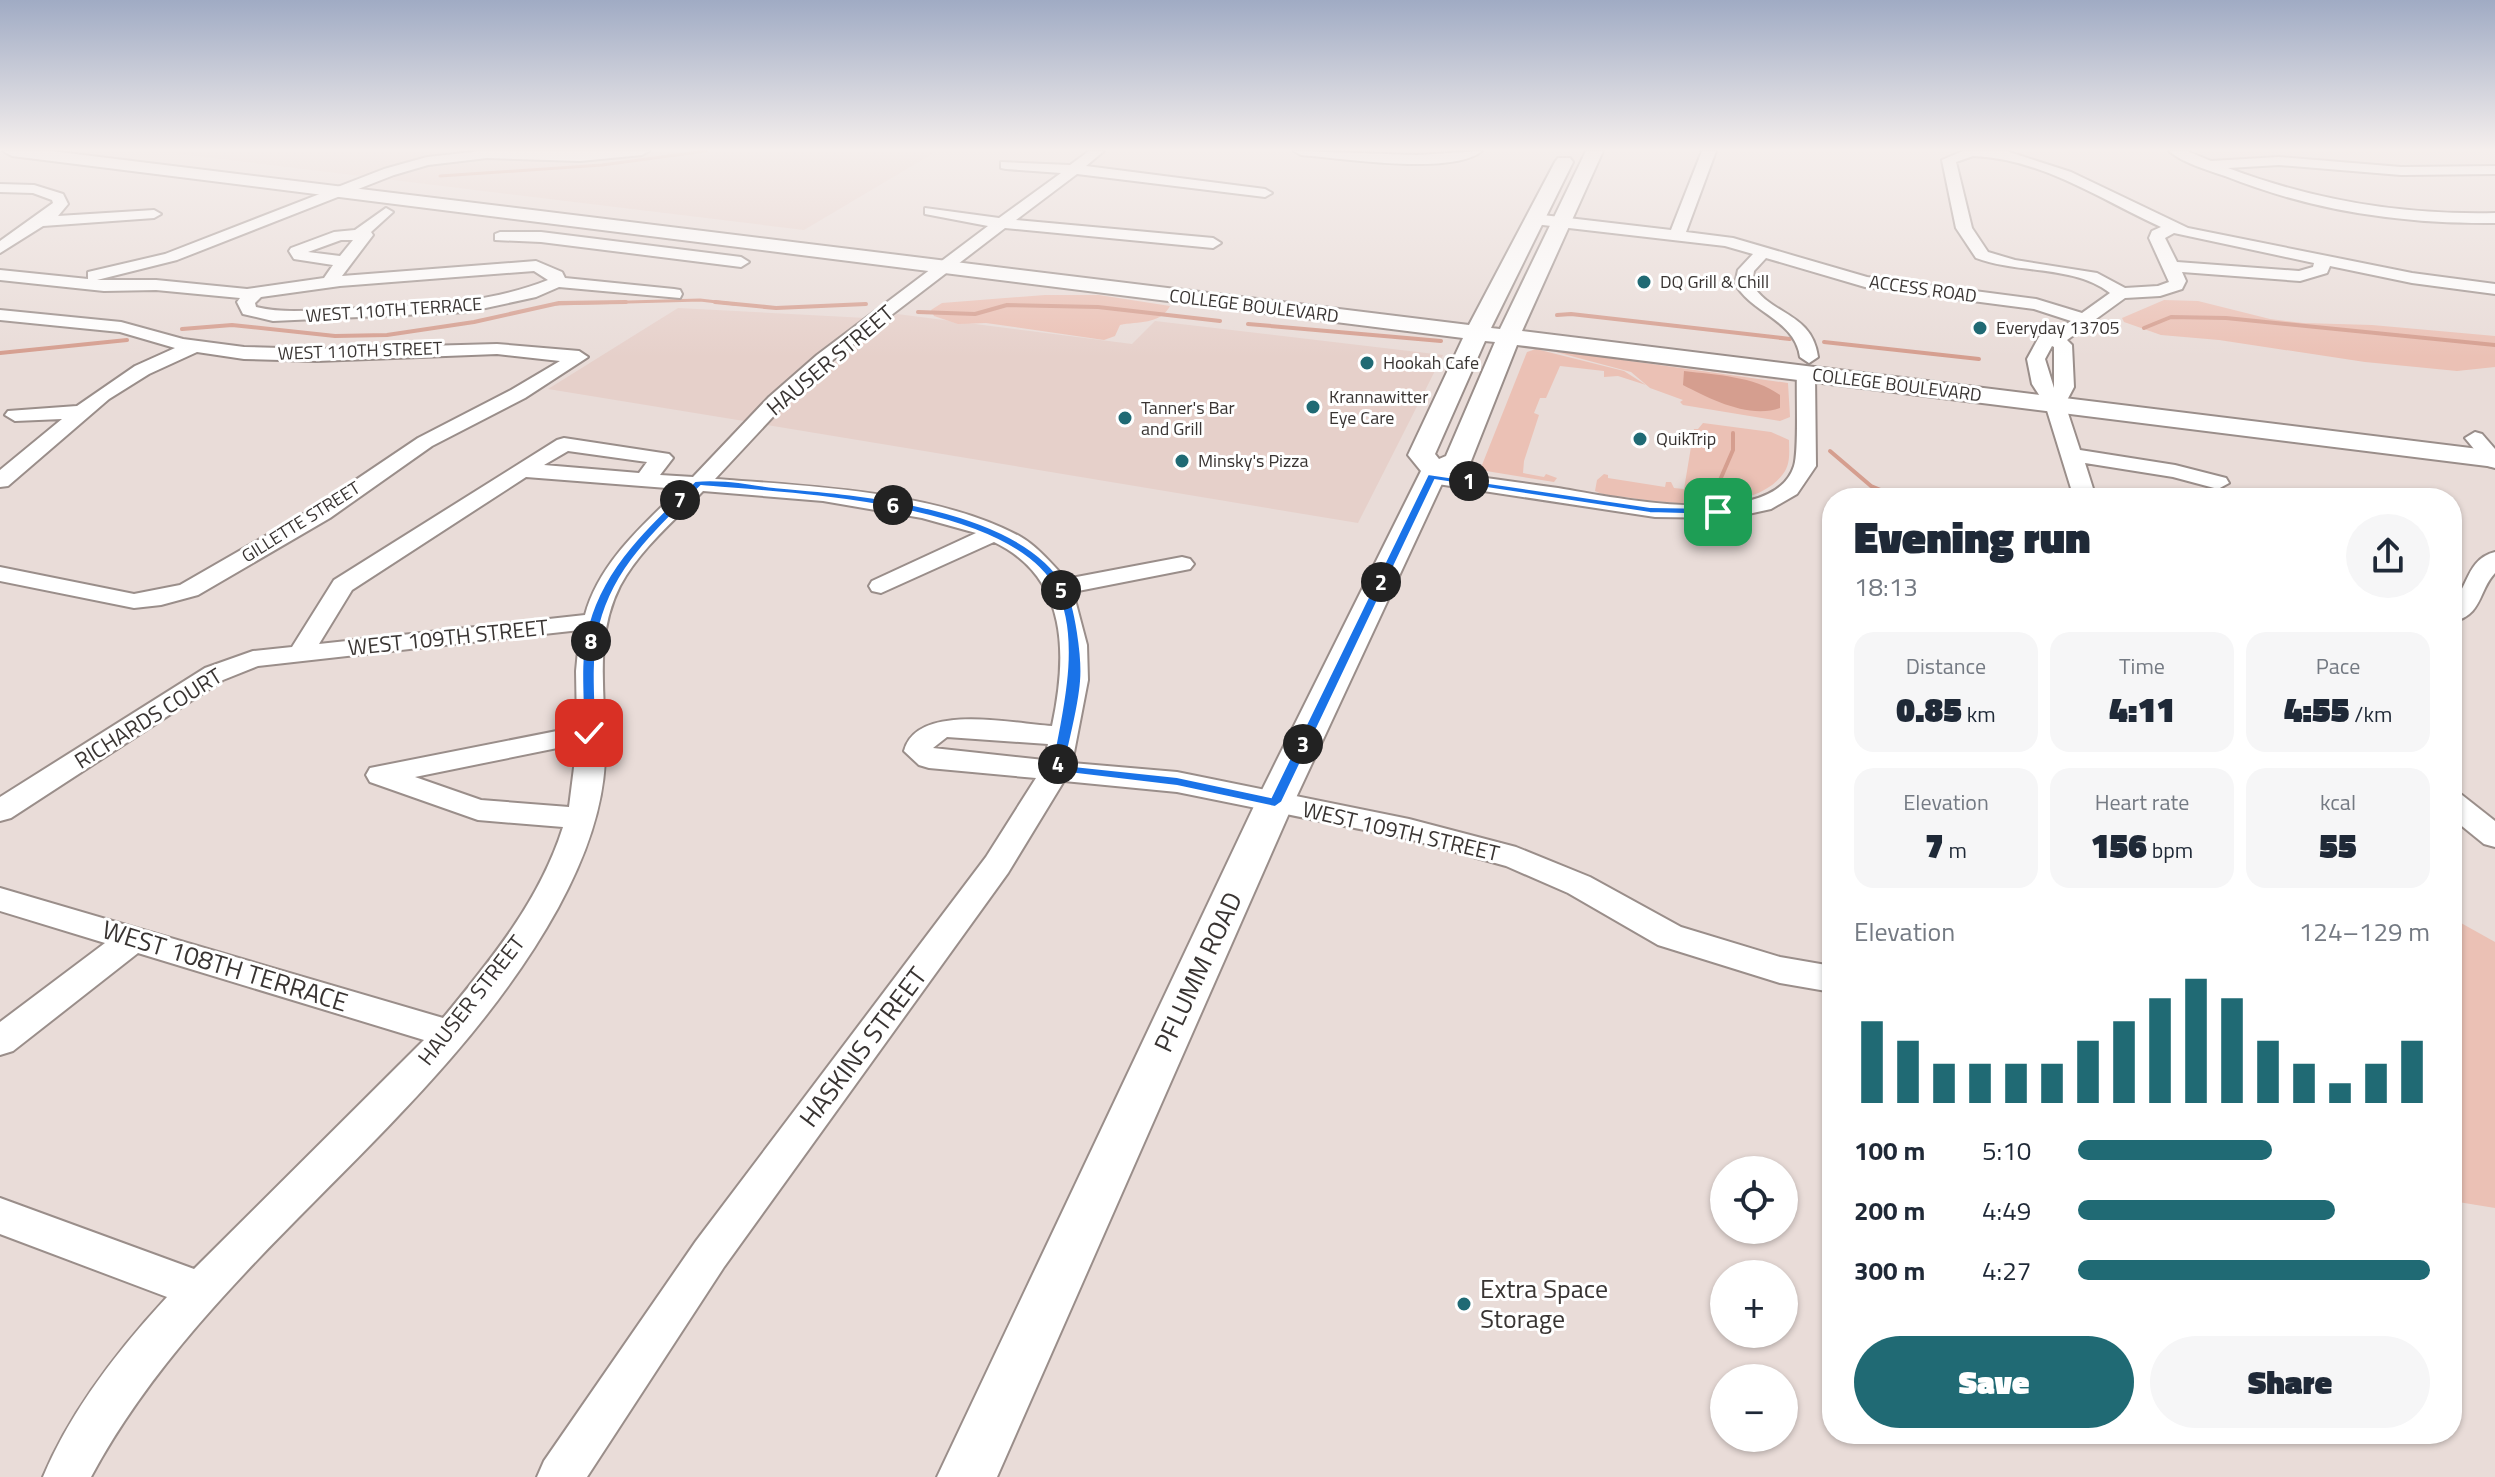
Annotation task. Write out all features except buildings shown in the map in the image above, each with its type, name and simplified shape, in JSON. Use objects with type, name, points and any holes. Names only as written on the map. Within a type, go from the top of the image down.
[{"type":"main road","name":"COLLEGE BOULEVARD","points":[[567,220],[952,262]]},
{"type":"main road","name":"COLLEGE BOULEVARD","points":[[614,220],[1511,330],[2053,392],[2490,451]]},
{"type":"main road","points":[[1433,473],[1421,455],[1534,220]]},
{"type":"main road","name":"PFLUMM ROAD","points":[[967,1477],[1275,802],[1433,473],[1457,461],[1511,330],[1561,222]]},
{"type":"street","points":[[0,248],[43,220]]},
{"type":"street","points":[[40,222],[70,220]]},
{"type":"street","points":[[0,308],[70,282],[171,257],[260,220]]},
{"type":"street","name":"WEST 110TH TERRACE","points":[[344,261],[300,256],[297,251],[339,235],[361,233],[377,220]]},
{"type":"street","name":"WEST 110TH TERRACE","points":[[477,270],[505,230],[524,220]]},
{"type":"street","points":[[969,220],[1213,243]]},
{"type":"street","name":"HAUSER STREET","points":[[66,1477],[122,1383],[202,1291],[450,1034],[498,975],[538,914],[567,858],[589,780],[589,669],[595,621],[615,574],[637,544],[788,390],[1008,220]]},
{"type":"street","name":"ACCESS ROAD","points":[[1542,220],[1727,241],[1865,282],[2036,304],[2083,319]]},
{"type":"street","points":[[1677,234],[1682,220]]},
{"type":"street","points":[[1962,220],[1982,255],[2080,275],[2114,286],[2121,293]]},
{"type":"street","points":[[2158,220],[2174,228],[2323,260],[2412,278],[2495,289]]},
{"type":"street","points":[[2082,488],[2053,392],[2063,345],[2055,340],[2121,293],[2171,288],[2178,281],[2157,234],[2174,228]]},
{"type":"street","name":"WEST 110TH TERRACE","points":[[330,282],[365,238],[361,233]]},
{"type":"street","points":[[500,237],[533,236],[741,262]]},
{"type":"street","points":[[1433,473],[1650,510],[1687,513],[1743,508],[1789,491],[1800,479],[1805,466],[1808,340],[1797,328],[1758,302],[1743,283],[1742,274],[1764,251]]},
{"type":"street","points":[[2171,266],[2300,276],[2321,270],[2323,260]]},
{"type":"street","points":[[0,262],[4,266],[0,274]]},
{"type":"street","name":"WEST 110TH TERRACE","points":[[0,274],[70,282],[255,294],[330,282],[536,266],[556,275],[557,282]]},
{"type":"street","name":"WEST 110TH TERRACE","points":[[255,294],[246,302],[249,310],[273,316],[482,304],[533,294],[557,282],[674,294]]},
{"type":"street","name":"WEST 110TH STREET","points":[[0,315],[121,327],[195,346],[280,355],[470,348],[536,351],[579,357]]},
{"type":"street","points":[[0,481],[80,412],[122,381],[195,346]]},
{"type":"street","name":"GILLETTE STREET","points":[[0,574],[134,601],[189,590],[322,513],[425,442],[518,394],[579,357]]},
{"type":"street","points":[[15,415],[80,412]]},
{"type":"street","points":[[2071,455],[2175,471],[2218,483]]},
{"type":"street","points":[[301,653],[343,585],[522,470],[699,483],[869,501],[974,524],[1028,553],[1060,587],[1182,564]]},
{"type":"street","points":[[881,586],[993,534]]},
{"type":"street","points":[[2462,606],[2476,579],[2495,559]]},
{"type":"street","name":"HASKINS STREET","points":[[560,1477],[710,1254],[997,865],[1061,752],[1074,692],[1075,650],[1060,587]]},
{"type":"street","points":[[2462,608],[2495,609]]},
{"type":"street","name":"WEST 109TH STREET","points":[[301,653],[595,621]]},
{"type":"street","name":"RICHARDS COURT","points":[[0,811],[214,674],[253,659],[301,653]]},
{"type":"street","points":[[579,818],[478,810],[380,775],[589,733]]},
{"type":"street","name":"WEST 109TH STREET","points":[[1061,752],[1177,782],[1409,829],[1516,858],[1579,885],[1670,936],[1780,970],[1822,977]]},
{"type":"street","points":[[2462,810],[2495,837]]},
{"type":"street","name":"WEST 108TH TERRACE","points":[[0,899],[450,1034]]},
{"type":"street","points":[[0,1041],[134,938]]},
{"type":"street","points":[[0,1216],[202,1291]]},
{"type":"shaded area","points":[[721,220],[821,220],[804,230]]},
{"type":"shaded area","points":[[1045,295],[1099,295],[1170,306],[1155,319],[1120,325],[1115,336],[1104,340],[986,323],[958,324],[934,316],[931,310],[942,303]]},
{"type":"shaded area","points":[[2164,300],[2198,301],[2270,319],[2303,323],[2372,325],[2495,336],[2495,367],[2457,371],[2365,362],[2219,340],[2161,335],[2124,322],[2122,318]]},
{"type":"shaded area","points":[[678,308],[866,318],[750,422],[548,389]]},
{"type":"shaded area","points":[[897,314],[1132,344],[1155,321],[1443,355],[1358,523],[767,425],[849,350]]},
{"type":"shaded area","points":[[1535,347],[1631,357],[1788,381],[1602,357],[1788,383],[1790,417],[1780,421],[1683,405],[1680,402],[1683,400],[1650,388],[1631,372],[1556,352],[1575,353]]},
{"type":"shaded area","points":[[1536,349],[1624,371],[1646,385],[1618,376],[1604,377],[1604,371],[1560,366],[1546,398],[1540,398],[1534,413],[1539,415],[1523,473],[1544,477],[1546,474],[1557,478],[1554,482],[1480,470],[1527,352]]},
{"type":"shaded area","points":[[1684,371],[1734,377],[1759,384],[1780,395],[1780,408],[1756,411],[1717,401],[1683,385]]},
{"type":"shaded area","points":[[1703,423],[1771,432],[1789,440],[1786,470],[1770,486],[1753,495],[1712,503],[1648,500],[1595,491],[1597,480],[1604,474],[1608,478],[1665,487],[1666,482],[1671,482],[1674,488],[1684,489],[1694,429]]},
{"type":"shaded area","points":[[2462,924],[2495,942],[2495,1208],[2462,1203]]},
{"type":"waterway","points":[[556,304],[700,300],[727,303]]},
{"type":"waterway","points":[[182,329],[232,325],[335,336],[387,335],[474,322],[559,303],[626,302]]},
{"type":"waterway","points":[[715,302],[727,303]]},
{"type":"waterway","points":[[727,303],[776,308],[866,304]]},
{"type":"waterway","points":[[727,303],[734,304]]},
{"type":"waterway","points":[[918,312],[975,314],[1007,305],[1098,307],[1220,321]]},
{"type":"waterway","points":[[1557,315],[1571,314],[1790,339]]},
{"type":"waterway","points":[[2144,328],[2171,317],[2226,318],[2495,345]]},
{"type":"waterway","points":[[1248,324],[1441,341]]},
{"type":"waterway","points":[[0,353],[127,340]]},
{"type":"waterway","points":[[1824,342],[1979,359]]},
{"type":"waterway","points":[[1720,480],[1733,450],[1733,433]]},
{"type":"waterway","points":[[1830,451],[1876,488]]},
{"type":"place","name":"DQ Grill & Chill","points":[[1644,282]]},
{"type":"place","name":"Everyday 13705","points":[[1980,328]]},
{"type":"place","name":"Hookah Cafe","points":[[1367,363]]},
{"type":"place","name":"Krannawitter Eye Care","points":[[1313,407]]},
{"type":"place","name":"Tanner's Bar and Grill","points":[[1125,418]]},
{"type":"place","name":"QuikTrip","points":[[1640,439]]},
{"type":"place","name":"Minsky's Pizza","points":[[1182,461]]},
{"type":"place","name":"Extra Space Storage","points":[[1464,1304]]},
{"type":"route","points":[[589,733],[591,637],[600,604],[615,574],[637,544],[699,483],[823,494],[922,511],[974,524],[1014,543],[1028,553],[1060,587],[1075,650],[1074,692],[1057,768],[1177,782],[1275,802],[1431,477],[1650,510],[1718,512]]}]
